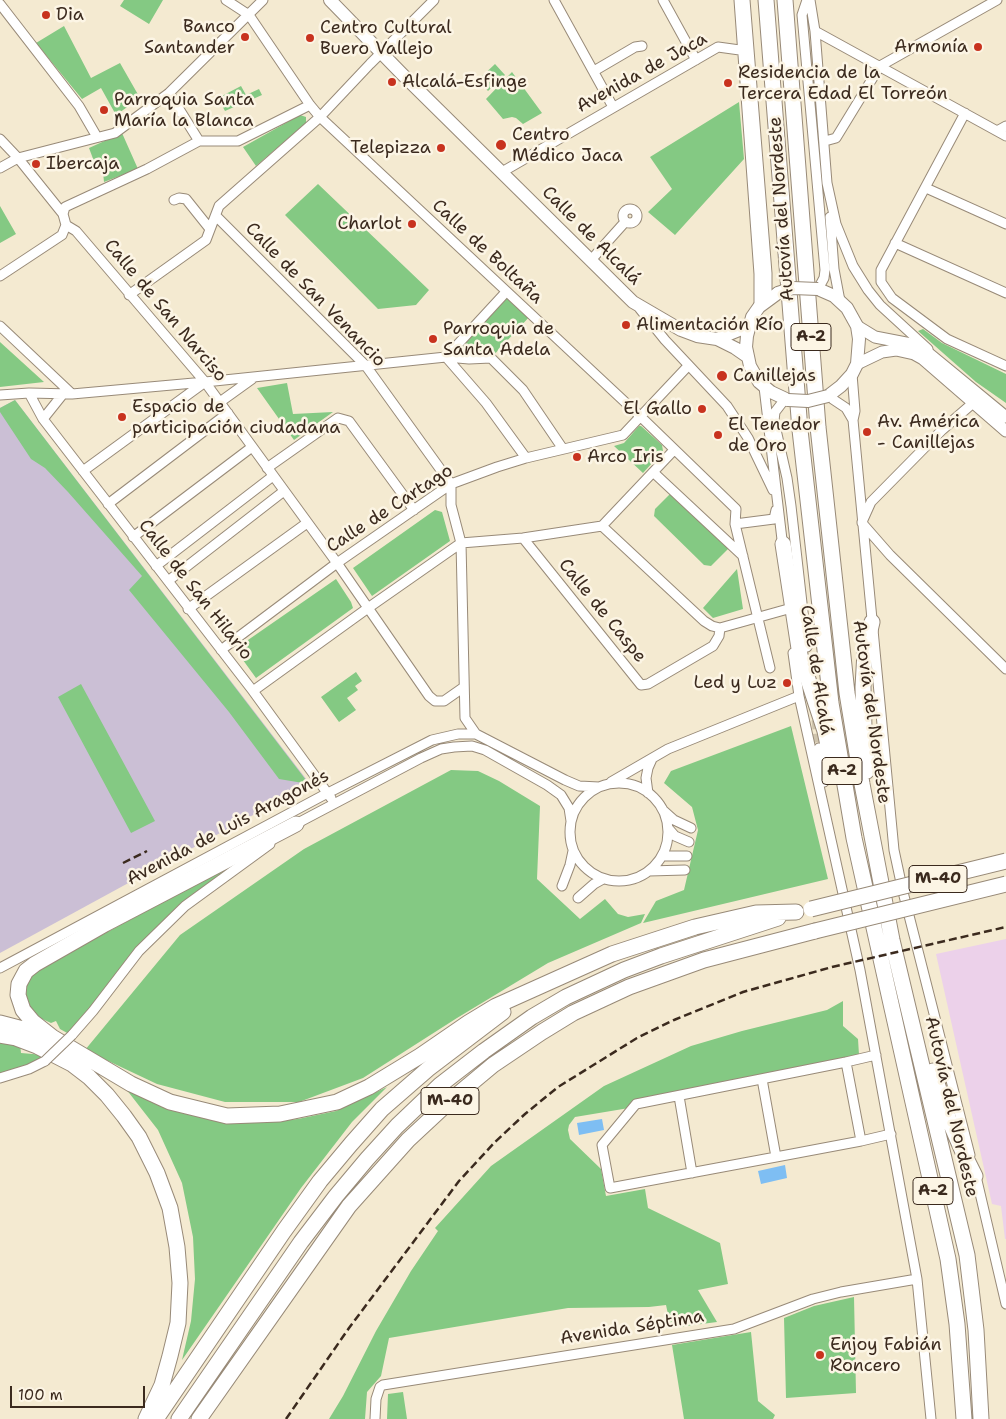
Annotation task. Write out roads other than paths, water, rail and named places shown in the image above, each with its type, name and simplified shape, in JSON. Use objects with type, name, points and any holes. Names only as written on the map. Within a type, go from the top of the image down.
[{"type":"highway","name":"Autovía del Nordeste","points":[[766,0],[800,430],[831,703],[854,838],[948,1259],[957,1324],[964,1419]]},
{"type":"highway","name":"Autovía del Nordeste","points":[[785,0],[818,427],[844,674],[862,784],[890,932],[967,1255],[976,1330],[981,1419]]},
{"type":"highway","points":[[783,544],[800,655],[825,731],[834,775],[854,838]]},
{"type":"highway","points":[[862,784],[868,767],[864,728],[863,687],[865,652],[872,622]]},
{"type":"highway","points":[[296,824],[105,924],[35,964],[21,978],[18,995],[23,1010],[33,1022],[52,1037],[131,1084],[170,1102],[227,1116],[280,1114],[337,1102],[369,1087],[496,1006],[612,954],[695,928],[756,913],[796,912]]},
{"type":"highway","name":"M-40","points":[[179,1419],[301,1242],[367,1159],[397,1126],[440,1085],[532,1017],[596,982],[661,956],[796,912],[1006,861]]},
{"type":"highway","name":"M-40","points":[[199,1419],[349,1206],[408,1140],[451,1100],[493,1065],[542,1032],[573,1014],[629,987],[704,960],[1006,884]]},
{"type":"highway","points":[[156,1419],[284,1231],[320,1181],[351,1144],[382,1109],[428,1069],[530,991]]},
{"type":"highway","points":[[0,1023],[52,1037]]},
{"type":"highway","points":[[0,1034],[38,1046],[72,1064],[89,1077],[124,1116],[138,1137],[157,1173],[170,1208],[177,1247],[180,1283],[178,1323],[170,1356],[162,1385],[146,1419]]},
{"type":"highway","points":[[915,1035],[933,1072],[949,1120],[975,1176]]},
{"type":"main road","name":"Calle de Alcalá","points":[[330,0],[638,306],[681,330],[697,336],[717,339],[748,357]]},
{"type":"main road","points":[[802,287],[818,289],[834,296],[853,317],[857,326],[859,345],[854,369],[842,386],[828,396],[808,401],[786,400],[764,387],[754,374],[748,357],[746,342],[749,326],[768,300],[785,290],[802,287]]},
{"type":"main road","points":[[717,339],[749,326]]},
{"type":"main road","points":[[857,326],[875,337],[922,348],[954,373],[974,398],[1006,431]]},
{"type":"main road","points":[[854,369],[882,352],[896,350],[914,354],[974,398],[1006,417]]},
{"type":"street","name":"Calle de Boltaña","points":[[226,0],[249,15],[320,117],[736,509],[735,524]]},
{"type":"street","points":[[0,168],[18,158],[115,133],[169,93],[263,0]]},
{"type":"street","points":[[129,294],[206,240],[219,206],[320,117],[381,52],[434,0]]},
{"type":"street","points":[[554,0],[613,107]]},
{"type":"street","points":[[663,0],[696,60]]},
{"type":"street","points":[[739,0],[746,51],[768,300]]},
{"type":"street","points":[[746,0],[746,51]]},
{"type":"street","points":[[808,0],[815,31],[834,269],[840,301]]},
{"type":"street","points":[[808,0],[802,15],[825,270],[824,278],[818,289]]},
{"type":"street","points":[[825,141],[836,138],[880,66],[997,0]]},
{"type":"street","points":[[0,4],[80,106],[97,137]]},
{"type":"street","points":[[815,31],[1006,136]]},
{"type":"street","points":[[594,71],[635,47],[642,46]]},
{"type":"street","name":"Avenida de Jaca","points":[[502,172],[718,47],[746,51]]},
{"type":"street","points":[[169,93],[199,141]]},
{"type":"street","points":[[63,214],[65,207],[199,141],[238,141],[310,105]]},
{"type":"street","points":[[965,114],[881,270],[880,282],[892,298],[947,339],[1004,365],[1006,354]]},
{"type":"street","points":[[997,131],[1006,126]]},
{"type":"street","points":[[0,139],[18,158],[63,214],[66,225],[62,235],[0,276]]},
{"type":"street","points":[[827,183],[836,224],[853,266],[868,290],[880,305],[954,373]]},
{"type":"street","points":[[926,188],[1006,224]]},
{"type":"street","points":[[174,200],[179,198],[186,199],[210,229]]},
{"type":"street","name":"Calle de San Venancio","points":[[216,216],[366,366],[452,484]]},
{"type":"street","points":[[591,260],[625,222]]},
{"type":"street","name":"Calle de San Narciso","points":[[66,225],[76,231],[205,382],[337,563],[429,696],[435,701],[444,701],[464,687]]},
{"type":"street","points":[[895,243],[1006,293]]},
{"type":"street","points":[[446,357],[506,292]]},
{"type":"street","name":"Calle de Alcalá","points":[[638,306],[665,340],[727,406],[737,420],[748,438],[777,501]]},
{"type":"street","points":[[0,326],[67,394]]},
{"type":"street","points":[[446,357],[486,403],[526,458]]},
{"type":"street","points":[[0,395],[29,393],[67,394],[253,378],[446,357],[468,359],[491,358],[523,390],[563,449]]},
{"type":"street","name":"Calle de Cartago","points":[[221,650],[337,563],[452,484],[497,466],[623,435],[688,366]]},
{"type":"street","points":[[854,369],[855,410],[853,420],[894,850],[1006,1304]]},
{"type":"street","points":[[220,402],[253,378]]},
{"type":"street","points":[[83,471],[205,382]]},
{"type":"street","name":"Calle de Alcalá","points":[[764,387],[799,696],[840,876],[891,1134],[917,1279],[931,1419]]},
{"type":"street","name":"Calle de San Hilario","points":[[29,393],[43,418],[188,609],[253,691],[330,795]]},
{"type":"street","points":[[43,418],[67,394]]},
{"type":"street","points":[[828,396],[846,408],[853,420]]},
{"type":"street","points":[[862,522],[872,502],[884,488],[974,398]]},
{"type":"street","name":"Calle de Alcalá","points":[[786,400],[775,412],[774,421],[792,506],[807,647]]},
{"type":"street","points":[[108,504],[228,413]]},
{"type":"street","points":[[268,468],[338,418],[349,421],[414,510]]},
{"type":"street","points":[[133,537],[252,448]]},
{"type":"street","points":[[253,691],[461,544],[523,538],[602,526],[674,450]]},
{"type":"street","points":[[653,472],[743,557]]},
{"type":"street","points":[[156,566],[273,476]]},
{"type":"street","points":[[452,484],[451,504],[461,544],[465,718],[476,734],[579,786],[628,784],[648,793],[674,820],[691,828]]},
{"type":"street","points":[[168,581],[284,491]]},
{"type":"street","points":[[770,668],[735,524],[774,519],[777,501]]},
{"type":"street","points":[[862,522],[890,555],[1006,670]]},
{"type":"street","points":[[188,609],[308,523]]},
{"type":"street","points":[[602,526],[704,621],[712,626],[720,628],[788,608]]},
{"type":"street","name":"Calle de Caspe","points":[[523,538],[641,685],[648,684],[713,646],[719,636],[720,628]]},
{"type":"street","points":[[662,808],[668,828],[668,838],[662,856],[649,872],[639,878],[615,882],[604,879],[585,868],[573,850],[569,836],[571,821],[581,800],[592,790],[603,786],[668,749],[799,696]]},
{"type":"street","name":"Avenida de Luis Aragonés","points":[[0,968],[432,740],[458,734],[476,734]]},
{"type":"street","name":"Avenida de Luis Aragonés","points":[[0,1078],[29,1069],[45,1061],[93,1011],[139,951],[185,906],[296,824],[441,749],[454,746],[472,746],[486,750],[547,784],[561,795],[569,808],[571,821]]},
{"type":"street","name":"Calle de Alcalá","points":[[819,748],[840,876]]},
{"type":"street","points":[[648,793],[646,778],[652,759]]},
{"type":"street","points":[[327,808],[330,795],[342,800]]},
{"type":"street","points":[[668,828],[675,836],[689,842]]},
{"type":"street","points":[[562,886],[570,865],[573,850]]},
{"type":"street","points":[[662,856],[687,856]]},
{"type":"street","points":[[649,872],[685,870]]},
{"type":"street","points":[[578,898],[594,884],[604,879]]},
{"type":"street","points":[[876,1055],[636,1104],[602,1145],[603,1153],[610,1188],[891,1134]]},
{"type":"street","points":[[846,1062],[861,1141]]},
{"type":"street","points":[[762,1079],[776,1157]]},
{"type":"street","points":[[679,1096],[692,1173]]},
{"type":"street","name":"Avenida Séptima","points":[[375,1419],[376,1399],[380,1387],[383,1385],[734,1328],[812,1298],[917,1279]]},
{"type":"water","points":[[602,1119],[604,1130],[579,1135],[577,1123]]},
{"type":"water","points":[[785,1165],[787,1178],[761,1184],[758,1171]]},
{"type":"tunnel","points":[[816,720],[819,748]]},
{"type":"railway","points":[[123,863],[147,851]]},
{"type":"railway","points":[[286,1419],[349,1328],[459,1181],[495,1142],[558,1087],[637,1038],[674,1020],[743,992],[832,967],[1006,927]]},
{"type":"place","name":"Dia","points":[[46,15]]},
{"type":"place","name":"Banco Santander","points":[[245,37]]},
{"type":"place","name":"Centro Cultural Buero Vallejo","points":[[310,38]]},
{"type":"place","name":"Armonía","points":[[978,47]]},
{"type":"place","name":"Alcalá-Esfinge","points":[[392,82]]},
{"type":"place","name":"Residencia de la Tercera Edad El Torreón","points":[[728,83]]},
{"type":"place","name":"Parroquia Santa María la Blanca","points":[[104,110]]},
{"type":"place","name":"Centro Médico Jaca","points":[[501,145]]},
{"type":"place","name":"Telepizza","points":[[441,148]]},
{"type":"place","name":"Ibercaja","points":[[36,164]]},
{"type":"place","name":"Charlot","points":[[412,224]]},
{"type":"place","name":"Alimentación Río","points":[[626,325]]},
{"type":"place","name":"Parroquia de Santa Adela","points":[[433,339]]},
{"type":"place","name":"Canillejas","points":[[722,376]]},
{"type":"place","name":"El Gallo","points":[[702,409]]},
{"type":"place","name":"Espacio de participación ciudadana","points":[[122,417]]},
{"type":"place","name":"Av. América - Canillejas","points":[[867,432]]},
{"type":"place","name":"El Tenedor de Oro","points":[[718,435]]},
{"type":"place","name":"Arco Iris","points":[[577,457]]},
{"type":"place","name":"Led y Luz","points":[[787,683]]},
{"type":"place","name":"Enjoy Fabián Roncero","points":[[820,1355]]}]
